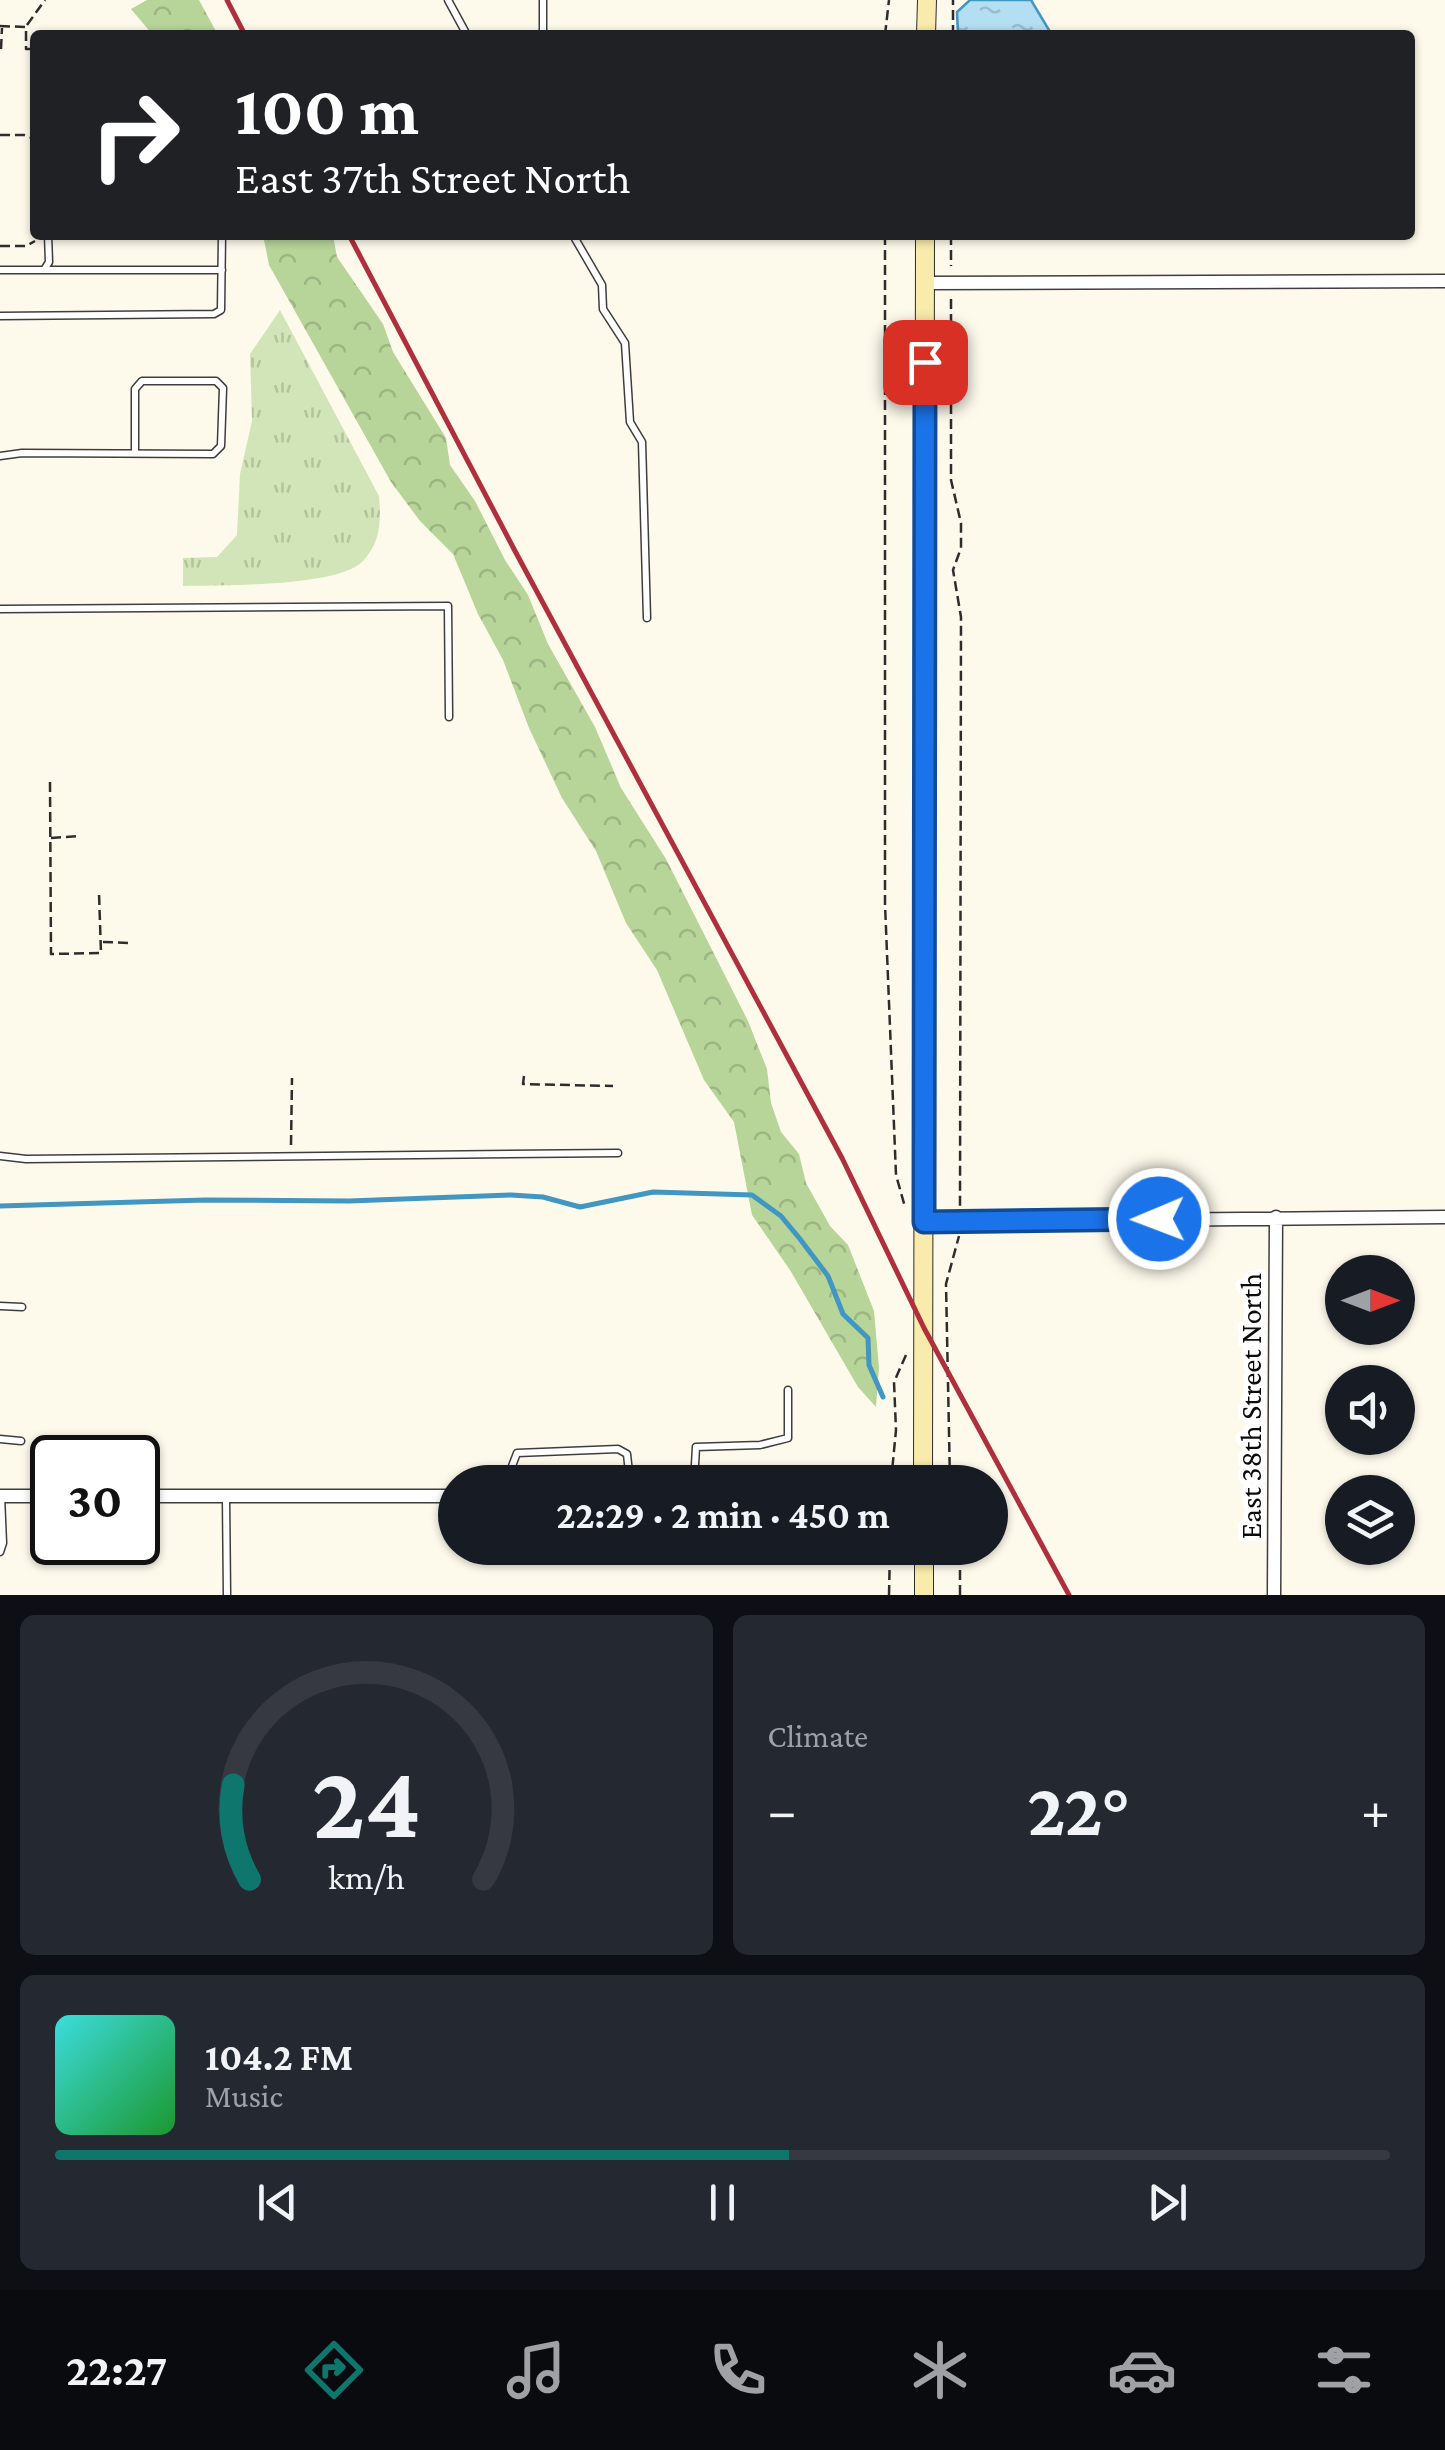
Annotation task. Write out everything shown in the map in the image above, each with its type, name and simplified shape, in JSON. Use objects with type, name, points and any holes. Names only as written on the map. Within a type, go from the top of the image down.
[{"type":"main road","points":[[926,30],[927,0]]},
{"type":"main road","points":[[924,1465],[925,240]]},
{"type":"main road","points":[[924,1565],[924,1595]]},
{"type":"street","points":[[925,284],[1445,281]]},
{"type":"street","name":"East 38th Street North","points":[[1274,1595],[1276,1218]]},
{"type":"street","points":[[924,1222],[1445,1218]]},
{"type":"street","points":[[1,1496],[30,1496]]},
{"type":"street","points":[[160,1496],[438,1496]]},
{"type":"lane","points":[[448,0],[465,30]]},
{"type":"lane","points":[[543,0],[543,30]]},
{"type":"lane","points":[[44,270],[49,262],[48,240]]},
{"type":"lane","points":[[0,316],[214,314],[221,310],[222,240]]},
{"type":"lane","points":[[576,240],[602,284],[603,309],[625,342],[630,422],[642,442],[646,618]]},
{"type":"lane","points":[[0,270],[222,270]]},
{"type":"lane","points":[[0,456],[213,454],[221,446],[222,388],[216,381],[142,381],[136,389],[135,453]]},
{"type":"lane","points":[[0,609],[448,606],[449,717]]},
{"type":"lane","points":[[0,1156],[21,1159],[618,1153]]},
{"type":"lane","points":[[0,1306],[22,1307]]},
{"type":"lane","points":[[695,1465],[696,1447],[760,1444],[788,1438],[788,1390]]},
{"type":"lane","points":[[0,1438],[21,1441]]},
{"type":"lane","points":[[512,1465],[517,1453],[618,1450],[627,1454],[628,1465]]},
{"type":"lane","points":[[0,1552],[1,1496]]},
{"type":"lane","points":[[226,1496],[227,1595]]},
{"type":"path","points":[[30,49],[26,49],[26,26],[45,0]]},
{"type":"path","points":[[886,30],[889,0]]},
{"type":"path","points":[[953,30],[954,0]]},
{"type":"path","points":[[0,49],[1,26],[26,26]]},
{"type":"path","points":[[0,134],[30,137]]},
{"type":"path","points":[[0,246],[26,246],[35,240]]},
{"type":"path","points":[[885,240],[885,904],[896,1175],[906,1208]]},
{"type":"path","points":[[950,1465],[946,1284],[959,1236],[961,617],[953,570],[961,548],[961,523],[951,480],[951,240]]},
{"type":"path","points":[[50,782],[51,954],[101,952],[99,892]]},
{"type":"path","points":[[50,838],[80,836]]},
{"type":"path","points":[[100,942],[131,943]]},
{"type":"path","points":[[524,1076],[524,1084],[612,1086]]},
{"type":"path","points":[[291,1156],[292,1078]]},
{"type":"path","points":[[893,1465],[894,1382],[907,1352]]},
{"type":"path","points":[[889,1595],[890,1565]]},
{"type":"path","points":[[960,1565],[960,1595]]},
{"type":"green space","points":[[147,0],[199,0],[215,30],[149,30],[131,9]]},
{"type":"green space","points":[[264,240],[334,240],[337,257],[383,324],[393,352],[446,438],[450,465],[528,595],[548,644],[595,727],[621,788],[666,859],[748,1021],[767,1069],[771,1103],[781,1132],[799,1154],[806,1183],[830,1226],[848,1245],[874,1311],[879,1368],[876,1407],[858,1387],[790,1270],[752,1215],[734,1122],[704,1080],[657,970],[626,923],[596,851],[562,798],[453,554],[420,521],[391,482],[269,265]]},
{"type":"green space","points":[[280,310],[379,496],[376,539],[362,562],[328,576],[277,583],[183,586],[183,558],[217,557],[237,535],[240,474],[252,421],[250,354]]},
{"type":"water","points":[[970,0],[1031,0],[1049,30],[958,30],[957,12]]},
{"type":"waterway","points":[[0,1206],[511,1195],[543,1197],[580,1207],[653,1192],[752,1195],[781,1216],[828,1276],[843,1314],[868,1338],[869,1365],[883,1397]]},
{"type":"railway","points":[[227,0],[242,30]]},
{"type":"railway","points":[[352,240],[842,1158],[924,1328],[1069,1595]]},
{"type":"route","points":[[925,362],[924,1222],[1159,1219]]}]
